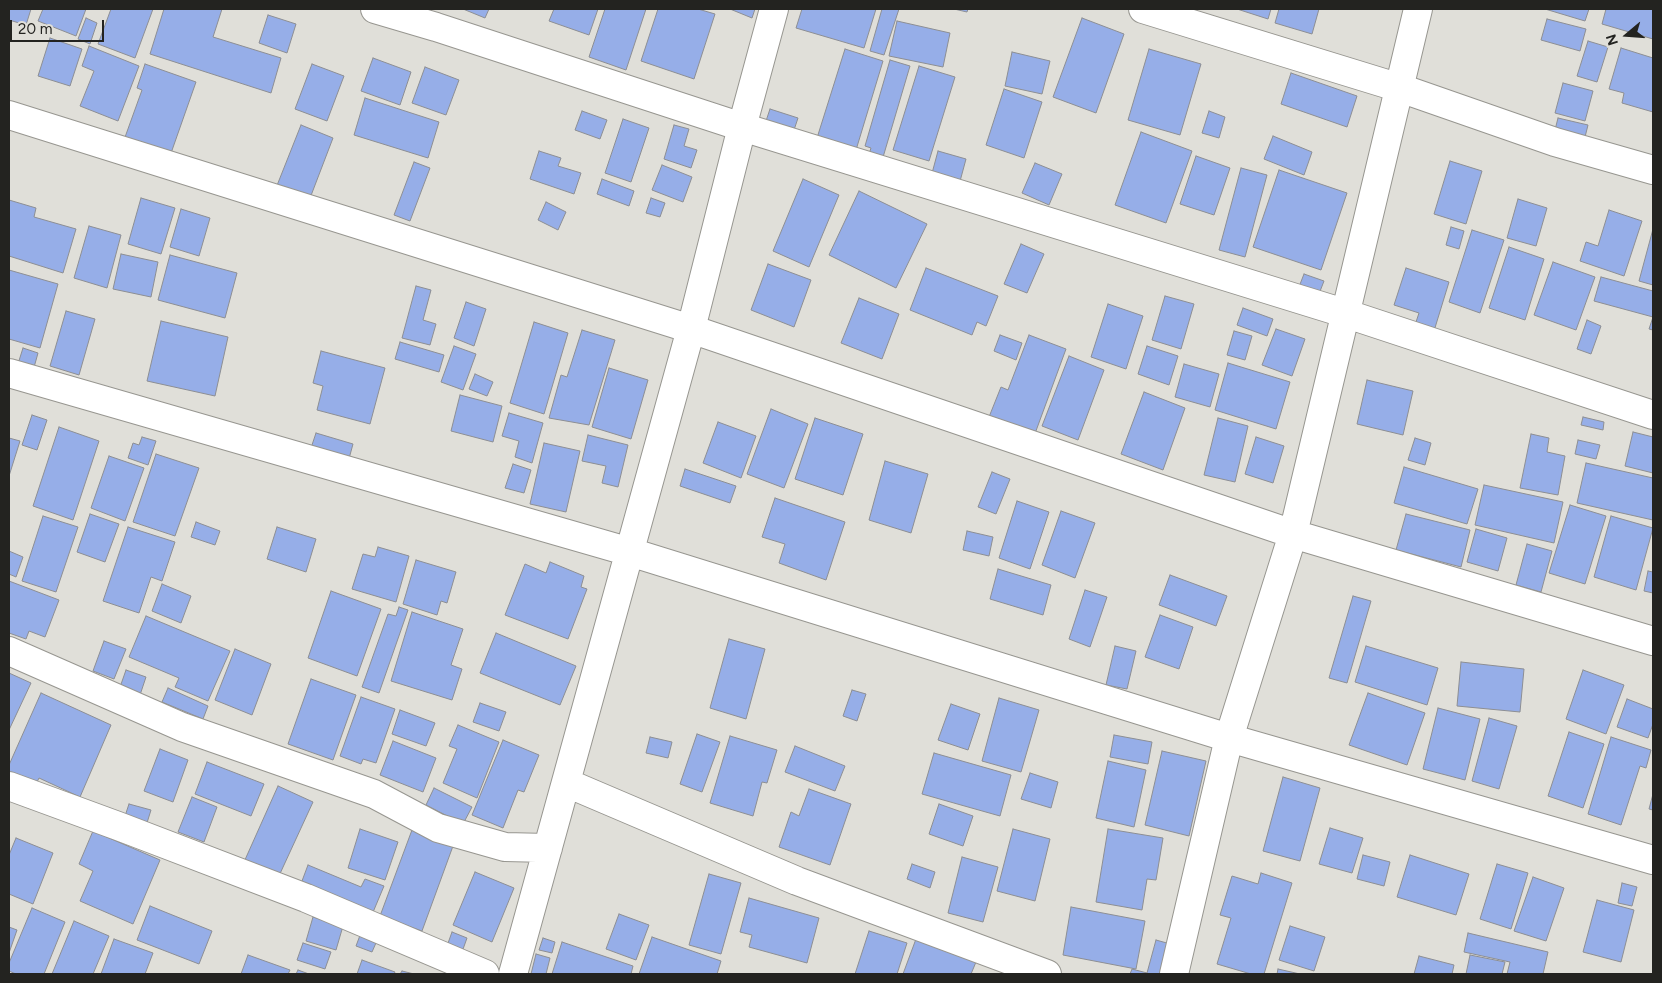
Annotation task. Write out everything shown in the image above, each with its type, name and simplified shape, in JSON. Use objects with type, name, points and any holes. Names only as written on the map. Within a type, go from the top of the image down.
[{"type":"street","points":[[375,9],[436,27],[742,127],[1344,313],[1653,415]]},
{"type":"street","points":[[514,974],[691,329],[774,9]]},
{"type":"street","points":[[1143,9],[1400,88],[1555,142],[1653,170]]},
{"type":"street","points":[[1174,974],[1229,738],[1293,534],[1344,313],[1418,9]]},
{"type":"street","points":[[9,115],[691,329],[1293,534],[1653,641]]},
{"type":"street","points":[[9,373],[630,552],[1229,738],[1653,860]]},
{"type":"street","points":[[9,651],[182,727],[374,794],[438,828],[505,847],[548,848]]},
{"type":"street","points":[[567,783],[797,881],[1047,974]]},
{"type":"street","points":[[9,786],[306,898],[485,974]]},
{"type":"building","points":[[9,9],[31,9],[26,25],[9,20]]},
{"type":"building","points":[[43,9],[86,9],[76,36],[38,21]]},
{"type":"building","points":[[111,9],[153,9],[135,58],[98,44]]},
{"type":"building","points":[[164,9],[222,9],[213,37],[281,58],[271,93],[150,54]]},
{"type":"building","points":[[463,9],[489,9],[485,18]]},
{"type":"building","points":[[554,9],[598,9],[589,35],[549,21]]},
{"type":"building","points":[[605,9],[646,9],[626,70],[589,57]]},
{"type":"building","points":[[658,9],[698,9],[715,14],[694,79],[641,61]]},
{"type":"building","points":[[730,9],[755,9],[752,18]]},
{"type":"building","points":[[802,9],[876,9],[864,48],[796,28]]},
{"type":"building","points":[[882,9],[899,9],[884,55],[870,51]]},
{"type":"building","points":[[954,9],[968,9],[967,12]]},
{"type":"building","points":[[1237,9],[1271,9],[1268,19]]},
{"type":"building","points":[[1279,9],[1319,9],[1312,34],[1275,23]]},
{"type":"building","points":[[1545,9],[1589,9],[1585,21]]},
{"type":"building","points":[[1606,9],[1653,9],[1653,39],[1602,24]]},
{"type":"building","points":[[268,15],[296,24],[287,53],[259,43]]},
{"type":"building","points":[[86,18],[97,23],[90,44],[78,39]]},
{"type":"building","points":[[1082,18],[1124,34],[1096,113],[1053,97]]},
{"type":"building","points":[[1547,19],[1586,29],[1580,51],[1541,40]]},
{"type":"building","points":[[897,21],[950,33],[943,67],[889,56]]},
{"type":"building","points":[[50,38],[82,49],[70,86],[38,76]]},
{"type":"building","points":[[1588,41],[1608,47],[1597,82],[1577,76]]},
{"type":"building","points":[[89,46],[139,66],[118,121],[80,106],[94,71],[82,66]]},
{"type":"building","points":[[1621,48],[1653,58],[1653,112],[1622,103],[1624,93],[1609,89]]},
{"type":"building","points":[[845,49],[883,61],[856,150],[817,138]]},
{"type":"building","points":[[1149,49],[1201,64],[1180,135],[1128,120]]},
{"type":"building","points":[[1012,52],[1050,61],[1042,94],[1005,86]]},
{"type":"building","points":[[373,58],[411,72],[400,105],[361,91]]},
{"type":"building","points":[[890,60],[910,66],[881,164],[867,160],[871,148],[865,146]]},
{"type":"building","points":[[145,64],[196,82],[170,156],[124,140],[142,90],[137,88]]},
{"type":"building","points":[[312,64],[344,76],[327,121],[295,109]]},
{"type":"building","points":[[919,66],[955,77],[929,161],[893,150]]},
{"type":"building","points":[[425,67],[459,80],[446,115],[412,103]]},
{"type":"building","points":[[1291,73],[1357,96],[1347,127],[1281,104]]},
{"type":"building","points":[[1563,83],[1593,91],[1585,121],[1555,113]]},
{"type":"building","points":[[1004,89],[1042,102],[1024,158],[986,145]]},
{"type":"building","points":[[365,98],[439,122],[428,158],[354,135]]},
{"type":"building","points":[[770,109],[798,118],[792,136],[764,127]]},
{"type":"building","points":[[582,111],[607,120],[600,139],[575,130]]},
{"type":"building","points":[[1209,111],[1225,117],[1219,138],[1202,133]]},
{"type":"building","points":[[1558,118],[1588,125],[1585,137],[1555,130]]},
{"type":"building","points":[[623,119],[649,128],[631,182],[605,173]]},
{"type":"building","points":[[301,125],[333,138],[307,206],[274,193]]},
{"type":"building","points":[[674,125],[689,129],[684,146],[697,150],[691,168],[664,159]]},
{"type":"building","points":[[1141,132],[1192,151],[1166,223],[1115,205]]},
{"type":"building","points":[[1273,136],[1312,152],[1304,175],[1264,159]]},
{"type":"building","points":[[539,151],[561,158],[558,166],[581,173],[574,194],[530,179]]},
{"type":"building","points":[[938,151],[966,159],[959,185],[931,177]]},
{"type":"building","points":[[1196,156],[1230,168],[1214,215],[1180,204]]},
{"type":"building","points":[[1450,161],[1482,171],[1466,224],[1434,214]]},
{"type":"building","points":[[414,162],[430,168],[410,221],[394,215]]},
{"type":"building","points":[[1035,163],[1062,174],[1049,205],[1022,193]]},
{"type":"building","points":[[662,165],[692,177],[683,202],[652,190]]},
{"type":"building","points":[[1241,168],[1267,175],[1245,257],[1219,250]]},
{"type":"building","points":[[1279,170],[1347,193],[1321,270],[1253,247]]},
{"type":"building","points":[[602,179],[634,191],[629,206],[597,194]]},
{"type":"building","points":[[803,179],[839,195],[809,267],[773,251]]},
{"type":"building","points":[[859,191],[927,224],[896,288],[829,255]]},
{"type":"building","points":[[141,198],[175,208],[161,254],[128,244]]},
{"type":"building","points":[[651,198],[665,203],[660,217],[646,213]]},
{"type":"building","points":[[1518,199],[1547,208],[1536,246],[1507,238]]},
{"type":"building","points":[[9,200],[36,208],[34,217],[76,229],[63,273],[9,256]]},
{"type":"building","points":[[546,202],[566,212],[558,230],[538,220]]},
{"type":"building","points":[[181,209],[210,218],[199,256],[170,247]]},
{"type":"building","points":[[1609,210],[1642,221],[1624,276],[1580,261],[1586,242],[1598,246]]},
{"type":"building","points":[[89,226],[121,235],[107,288],[74,278]]},
{"type":"building","points":[[1451,227],[1464,231],[1459,249],[1446,245]]},
{"type":"building","points":[[1653,229],[1653,285],[1639,281]]},
{"type":"building","points":[[1472,230],[1504,240],[1480,313],[1449,302]]},
{"type":"building","points":[[1021,244],[1044,254],[1027,293],[1004,284]]},
{"type":"building","points":[[1509,247],[1544,259],[1525,320],[1489,308]]},
{"type":"building","points":[[121,254],[158,262],[151,297],[113,289]]},
{"type":"building","points":[[170,255],[237,273],[225,318],[158,300]]},
{"type":"building","points":[[1553,262],[1595,277],[1576,330],[1534,315]]},
{"type":"building","points":[[768,264],[811,280],[794,327],[751,310]]},
{"type":"building","points":[[926,268],[998,296],[986,326],[977,322],[972,335],[910,310]]},
{"type":"building","points":[[1406,268],[1449,282],[1434,331],[1415,325],[1419,313],[1394,305]]},
{"type":"building","points":[[9,270],[58,284],[40,348],[9,339]]},
{"type":"building","points":[[1304,274],[1324,281],[1317,299],[1297,292]]},
{"type":"building","points":[[1601,277],[1653,291],[1653,317],[1594,301]]},
{"type":"building","points":[[416,286],[431,290],[423,320],[436,324],[430,345],[402,338]]},
{"type":"building","points":[[1165,296],[1194,304],[1181,349],[1152,340]]},
{"type":"building","points":[[859,298],[899,314],[882,359],[841,343]]},
{"type":"building","points":[[466,302],[486,309],[474,346],[454,338]]},
{"type":"building","points":[[1108,304],[1143,316],[1126,369],[1091,357]]},
{"type":"building","points":[[1243,308],[1273,319],[1267,336],[1237,325]]},
{"type":"building","points":[[66,311],[95,319],[79,375],[50,366]]},
{"type":"building","points":[[1653,317],[1653,330],[1649,329]]},
{"type":"building","points":[[1587,320],[1601,326],[1591,354],[1577,349]]},
{"type":"building","points":[[161,321],[228,337],[215,396],[147,381]]},
{"type":"building","points":[[534,322],[568,333],[544,414],[510,403]]},
{"type":"building","points":[[1276,329],[1305,339],[1292,376],[1262,365]]},
{"type":"building","points":[[582,330],[615,340],[589,425],[549,418],[561,375],[567,377]]},
{"type":"building","points":[[1234,331],[1252,336],[1245,360],[1227,355]]},
{"type":"building","points":[[1000,335],[1022,343],[1016,360],[994,351]]},
{"type":"building","points":[[1029,335],[1066,349],[1033,439],[987,422],[1001,387],[1008,390]]},
{"type":"building","points":[[400,342],[444,355],[439,372],[395,359]]},
{"type":"building","points":[[454,346],[476,354],[463,390],[441,382]]},
{"type":"building","points":[[1147,346],[1178,356],[1169,385],[1138,374]]},
{"type":"building","points":[[23,348],[38,353],[33,371],[17,367]]},
{"type":"building","points":[[321,351],[385,368],[370,424],[317,410],[323,386],[313,383]]},
{"type":"building","points":[[1069,356],[1104,370],[1078,440],[1042,426]]},
{"type":"building","points":[[1228,363],[1290,382],[1276,429],[1215,410]]},
{"type":"building","points":[[1184,364],[1219,374],[1210,407],[1175,397]]},
{"type":"building","points":[[609,368],[648,380],[631,439],[592,427]]},
{"type":"building","points":[[475,374],[493,382],[487,396],[469,389]]},
{"type":"building","points":[[1367,380],[1413,391],[1403,435],[1357,424]]},
{"type":"building","points":[[1144,392],[1185,408],[1163,470],[1121,454]]},
{"type":"building","points":[[460,395],[502,406],[493,442],[451,431]]},
{"type":"building","points":[[771,409],[808,424],[784,488],[747,474]]},
{"type":"building","points":[[509,413],[543,423],[532,463],[515,457],[519,441],[502,436]]},
{"type":"building","points":[[32,415],[47,420],[37,450],[22,445]]},
{"type":"building","points":[[1583,417],[1604,422],[1603,430],[1581,425]]},
{"type":"building","points":[[815,418],[863,434],[843,495],[795,479]]},
{"type":"building","points":[[1218,418],[1248,426],[1235,482],[1204,475]]},
{"type":"building","points":[[718,422],[756,436],[741,478],[703,463]]},
{"type":"building","points":[[59,427],[99,441],[73,520],[33,506]]},
{"type":"building","points":[[1633,432],[1653,437],[1653,473],[1625,466]]},
{"type":"building","points":[[316,433],[353,444],[347,466],[309,454]]},
{"type":"building","points":[[1531,434],[1549,438],[1547,452],[1565,456],[1558,495],[1520,488]]},
{"type":"building","points":[[588,435],[628,445],[618,487],[602,483],[606,466],[582,461]]},
{"type":"building","points":[[142,437],[156,441],[148,465],[128,458],[133,443],[139,445]]},
{"type":"building","points":[[1256,437],[1284,446],[1273,483],[1245,474]]},
{"type":"building","points":[[9,438],[20,441],[9,476]]},
{"type":"building","points":[[1415,438],[1431,443],[1425,465],[1408,460]]},
{"type":"building","points":[[1578,440],[1600,445],[1596,459],[1575,454]]},
{"type":"building","points":[[544,443],[580,451],[566,512],[530,504]]},
{"type":"building","points":[[156,454],[199,468],[175,536],[133,522]]},
{"type":"building","points":[[109,456],[144,468],[125,521],[91,508]]},
{"type":"building","points":[[885,461],[928,474],[911,533],[869,520]]},
{"type":"building","points":[[1586,463],[1653,478],[1653,520],[1577,503]]},
{"type":"building","points":[[513,464],[531,470],[524,493],[505,488]]},
{"type":"building","points":[[1404,467],[1478,489],[1467,524],[1394,503]]},
{"type":"building","points":[[685,469],[736,486],[730,503],[680,486]]},
{"type":"building","points":[[992,472],[1010,479],[996,514],[978,507]]},
{"type":"building","points":[[1484,485],[1563,502],[1554,543],[1475,525]]},
{"type":"building","points":[[775,498],[845,522],[826,580],[779,563],[785,544],[762,537]]},
{"type":"building","points":[[1017,501],[1049,512],[1030,569],[999,558]]},
{"type":"building","points":[[1570,505],[1606,516],[1585,584],[1549,573]]},
{"type":"building","points":[[1061,511],[1095,523],[1075,578],[1042,565]]},
{"type":"building","points":[[90,514],[119,524],[105,562],[77,552]]},
{"type":"building","points":[[1406,514],[1470,530],[1461,567],[1396,550]]},
{"type":"building","points":[[43,516],[78,527],[56,592],[22,581]]},
{"type":"building","points":[[1611,516],[1653,528],[1636,590],[1594,577]]},
{"type":"building","points":[[196,522],[220,531],[215,545],[191,537]]},
{"type":"building","points":[[128,527],[175,542],[162,581],[151,577],[139,613],[103,601]]},
{"type":"building","points":[[277,527],[316,539],[306,572],[267,559]]},
{"type":"building","points":[[1476,529],[1507,538],[1498,571],[1467,562]]},
{"type":"building","points":[[967,531],[993,537],[989,556],[963,550]]},
{"type":"building","points":[[1527,544],[1552,551],[1541,592],[1516,585]]},
{"type":"building","points":[[378,547],[409,556],[396,602],[352,589],[363,554],[375,557]]},
{"type":"building","points":[[9,551],[23,557],[16,577],[9,574]]},
{"type":"building","points":[[416,560],[456,572],[447,603],[441,601],[437,615],[403,604]]},
{"type":"building","points":[[550,562],[584,576],[581,587],[587,589],[568,639],[505,615],[525,564],[546,573]]},
{"type":"building","points":[[998,569],[1051,585],[1043,615],[990,599]]},
{"type":"building","points":[[1648,571],[1653,572],[1653,593],[1644,591]]},
{"type":"building","points":[[1170,575],[1227,596],[1216,626],[1159,605]]},
{"type":"building","points":[[9,581],[59,600],[45,637],[29,631],[26,639],[9,633]]},
{"type":"building","points":[[162,584],[191,596],[181,623],[152,611]]},
{"type":"building","points":[[1085,590],[1107,597],[1090,647],[1069,639]]},
{"type":"building","points":[[331,591],[381,609],[357,676],[308,658]]},
{"type":"building","points":[[1353,596],[1371,601],[1347,683],[1329,678]]},
{"type":"building","points":[[399,607],[408,610],[379,693],[362,687],[388,614],[396,616]]},
{"type":"building","points":[[412,612],[463,629],[451,665],[462,669],[452,700],[391,681]]},
{"type":"building","points":[[1160,615],[1193,627],[1179,669],[1145,657]]},
{"type":"building","points":[[146,616],[230,651],[208,701],[175,687],[179,678],[129,657]]},
{"type":"building","points":[[496,633],[576,666],[560,705],[480,673]]},
{"type":"building","points":[[729,639],[765,649],[746,719],[710,708]]},
{"type":"building","points":[[104,641],[126,649],[114,679],[93,671]]},
{"type":"building","points":[[1115,646],[1136,651],[1127,689],[1106,685]]},
{"type":"building","points":[[1366,646],[1438,668],[1427,705],[1355,682]]},
{"type":"building","points":[[235,649],[271,664],[252,715],[215,700]]},
{"type":"building","points":[[1461,662],[1524,669],[1520,712],[1457,706]]},
{"type":"building","points":[[126,670],[146,677],[139,698],[119,690]]},
{"type":"building","points":[[1583,670],[1624,685],[1606,734],[1566,719]]},
{"type":"building","points":[[9,673],[31,683],[9,730]]},
{"type":"building","points":[[311,679],[356,695],[333,760],[288,744]]},
{"type":"building","points":[[168,688],[208,706],[203,719],[162,702]]},
{"type":"building","points":[[852,690],[866,694],[857,721],[843,716]]},
{"type":"building","points":[[41,693],[111,725],[80,797],[39,778],[36,784],[9,772],[9,765]]},
{"type":"building","points":[[1368,693],[1425,713],[1407,765],[1349,745]]},
{"type":"building","points":[[361,697],[395,709],[376,763],[363,759],[361,764],[340,756]]},
{"type":"building","points":[[999,698],[1039,710],[1021,772],[982,761]]},
{"type":"building","points":[[1627,699],[1653,709],[1653,724],[1648,738],[1617,727]]},
{"type":"building","points":[[480,703],[506,712],[499,731],[473,722]]},
{"type":"building","points":[[951,704],[980,714],[968,750],[938,740]]},
{"type":"building","points":[[1438,708],[1480,719],[1465,780],[1423,769]]},
{"type":"building","points":[[400,710],[435,723],[426,746],[392,734]]},
{"type":"building","points":[[1489,718],[1517,726],[1499,789],[1472,781]]},
{"type":"building","points":[[458,725],[499,742],[477,798],[443,783],[457,749],[449,746]]},
{"type":"building","points":[[1569,732],[1604,744],[1583,808],[1548,796]]},
{"type":"building","points":[[697,734],[720,742],[702,792],[680,784]]},
{"type":"building","points":[[1114,735],[1152,742],[1148,764],[1110,757]]},
{"type":"building","points":[[730,736],[777,750],[767,783],[762,782],[753,816],[710,803]]},
{"type":"building","points":[[650,737],[672,742],[668,758],[646,753]]},
{"type":"building","points":[[1611,737],[1651,750],[1646,768],[1640,766],[1621,825],[1588,814]]},
{"type":"building","points":[[503,740],[539,755],[524,792],[518,790],[503,828],[472,815]]},
{"type":"building","points":[[393,741],[436,758],[423,792],[380,775]]},
{"type":"building","points":[[795,746],[845,766],[835,791],[785,772]]},
{"type":"building","points":[[160,749],[188,760],[173,802],[144,791]]},
{"type":"building","points":[[1162,751],[1206,761],[1189,836],[1145,825]]},
{"type":"building","points":[[934,753],[1011,775],[1000,816],[922,794]]},
{"type":"building","points":[[1108,761],[1146,770],[1134,827],[1096,818]]},
{"type":"building","points":[[207,762],[264,784],[251,816],[195,794]]},
{"type":"building","points":[[1030,773],[1058,782],[1051,808],[1021,799]]},
{"type":"building","points":[[1283,777],[1320,788],[1300,861],[1263,851]]},
{"type":"building","points":[[278,786],[313,802],[278,878],[244,862]]},
{"type":"building","points":[[434,788],[472,807],[463,824],[426,805]]},
{"type":"building","points":[[809,789],[851,804],[830,865],[779,847],[791,812],[799,816]]},
{"type":"building","points":[[1653,794],[1653,810],[1649,809]]},
{"type":"building","points":[[192,797],[217,807],[204,842],[178,832]]},
{"type":"building","points":[[129,804],[151,810],[146,826],[124,819]]},
{"type":"building","points":[[939,804],[973,816],[963,846],[929,834]]},
{"type":"building","points":[[1330,828],[1363,838],[1352,873],[1319,864]]},
{"type":"building","points":[[360,829],[398,842],[385,880],[348,868]]},
{"type":"building","points":[[1013,829],[1050,839],[1035,901],[997,891]]},
{"type":"building","points":[[1108,829],[1163,838],[1156,880],[1147,879],[1142,910],[1096,902]]},
{"type":"building","points":[[412,830],[453,846],[422,931],[380,916]]},
{"type":"building","points":[[93,831],[160,860],[133,924],[80,901],[93,871],[79,864]]},
{"type":"building","points":[[16,838],[53,853],[33,904],[9,894],[9,855]]},
{"type":"building","points":[[1363,855],[1390,862],[1384,886],[1357,879]]},
{"type":"building","points":[[1410,855],[1469,874],[1456,915],[1397,897]]},
{"type":"building","points":[[962,857],[998,867],[983,922],[948,913]]},
{"type":"building","points":[[912,864],[935,872],[930,888],[907,879]]},
{"type":"building","points":[[1497,864],[1528,873],[1511,929],[1480,919]]},
{"type":"building","points":[[308,865],[361,887],[365,879],[384,886],[371,917],[299,889]]},
{"type":"building","points":[[475,872],[514,888],[492,942],[453,925]]},
{"type":"building","points":[[1261,873],[1292,883],[1264,974],[1251,974],[1217,964],[1231,918],[1220,915],[1232,876],[1258,884]]},
{"type":"building","points":[[709,874],[741,883],[721,954],[689,945]]},
{"type":"building","points":[[1533,877],[1564,888],[1546,941],[1514,931]]},
{"type":"building","points":[[1622,883],[1637,887],[1632,906],[1618,903]]},
{"type":"building","points":[[749,898],[819,918],[807,963],[749,947],[752,935],[740,932]]},
{"type":"building","points":[[1597,900],[1634,910],[1621,962],[1583,952]]},
{"type":"building","points":[[150,906],[212,931],[199,964],[137,940]]},
{"type":"building","points":[[1071,907],[1145,921],[1136,969],[1063,955]]},
{"type":"building","points":[[32,908],[65,922],[44,974],[16,974],[9,971],[9,963]]},
{"type":"building","points":[[619,914],[649,925],[636,960],[606,949]]},
{"type":"building","points":[[313,917],[343,926],[336,950],[306,941]]},
{"type":"building","points":[[74,921],[109,936],[93,974],[52,974]]},
{"type":"building","points":[[1290,926],[1325,937],[1314,971],[1279,960]]},
{"type":"building","points":[[9,927],[17,930],[9,953]]},
{"type":"building","points":[[362,930],[379,936],[372,952],[356,946]]},
{"type":"building","points":[[869,931],[907,943],[897,974],[855,974]]},
{"type":"building","points":[[452,932],[467,938],[462,952],[447,946]]},
{"type":"building","points":[[1468,933],[1548,952],[1543,974],[1507,974],[1510,962],[1464,952]]},
{"type":"building","points":[[652,937],[721,961],[717,974],[639,974]]},
{"type":"building","points":[[543,938],[555,942],[552,953],[539,950]]},
{"type":"building","points":[[114,939],[153,953],[145,974],[101,974]]},
{"type":"building","points":[[916,939],[976,962],[971,974],[903,974]]},
{"type":"building","points":[[1156,940],[1174,945],[1166,974],[1130,974],[1132,969],[1147,973]]},
{"type":"building","points":[[562,942],[633,966],[631,974],[552,974]]},
{"type":"building","points":[[303,943],[331,952],[325,969],[297,960]]},
{"type":"building","points":[[536,954],[550,958],[546,974],[531,974]]},
{"type":"building","points":[[248,955],[290,970],[288,974],[241,974]]},
{"type":"building","points":[[1470,955],[1505,962],[1502,974],[1466,974]]},
{"type":"building","points":[[1419,956],[1454,965],[1452,974],[1414,974]]},
{"type":"building","points":[[362,960],[395,972],[394,974],[357,974]]},
{"type":"building","points":[[1278,969],[1300,974],[1277,974]]},
{"type":"building","points":[[298,970],[309,974],[296,974]]},
{"type":"building","points":[[402,971],[414,974],[400,974]]}]
